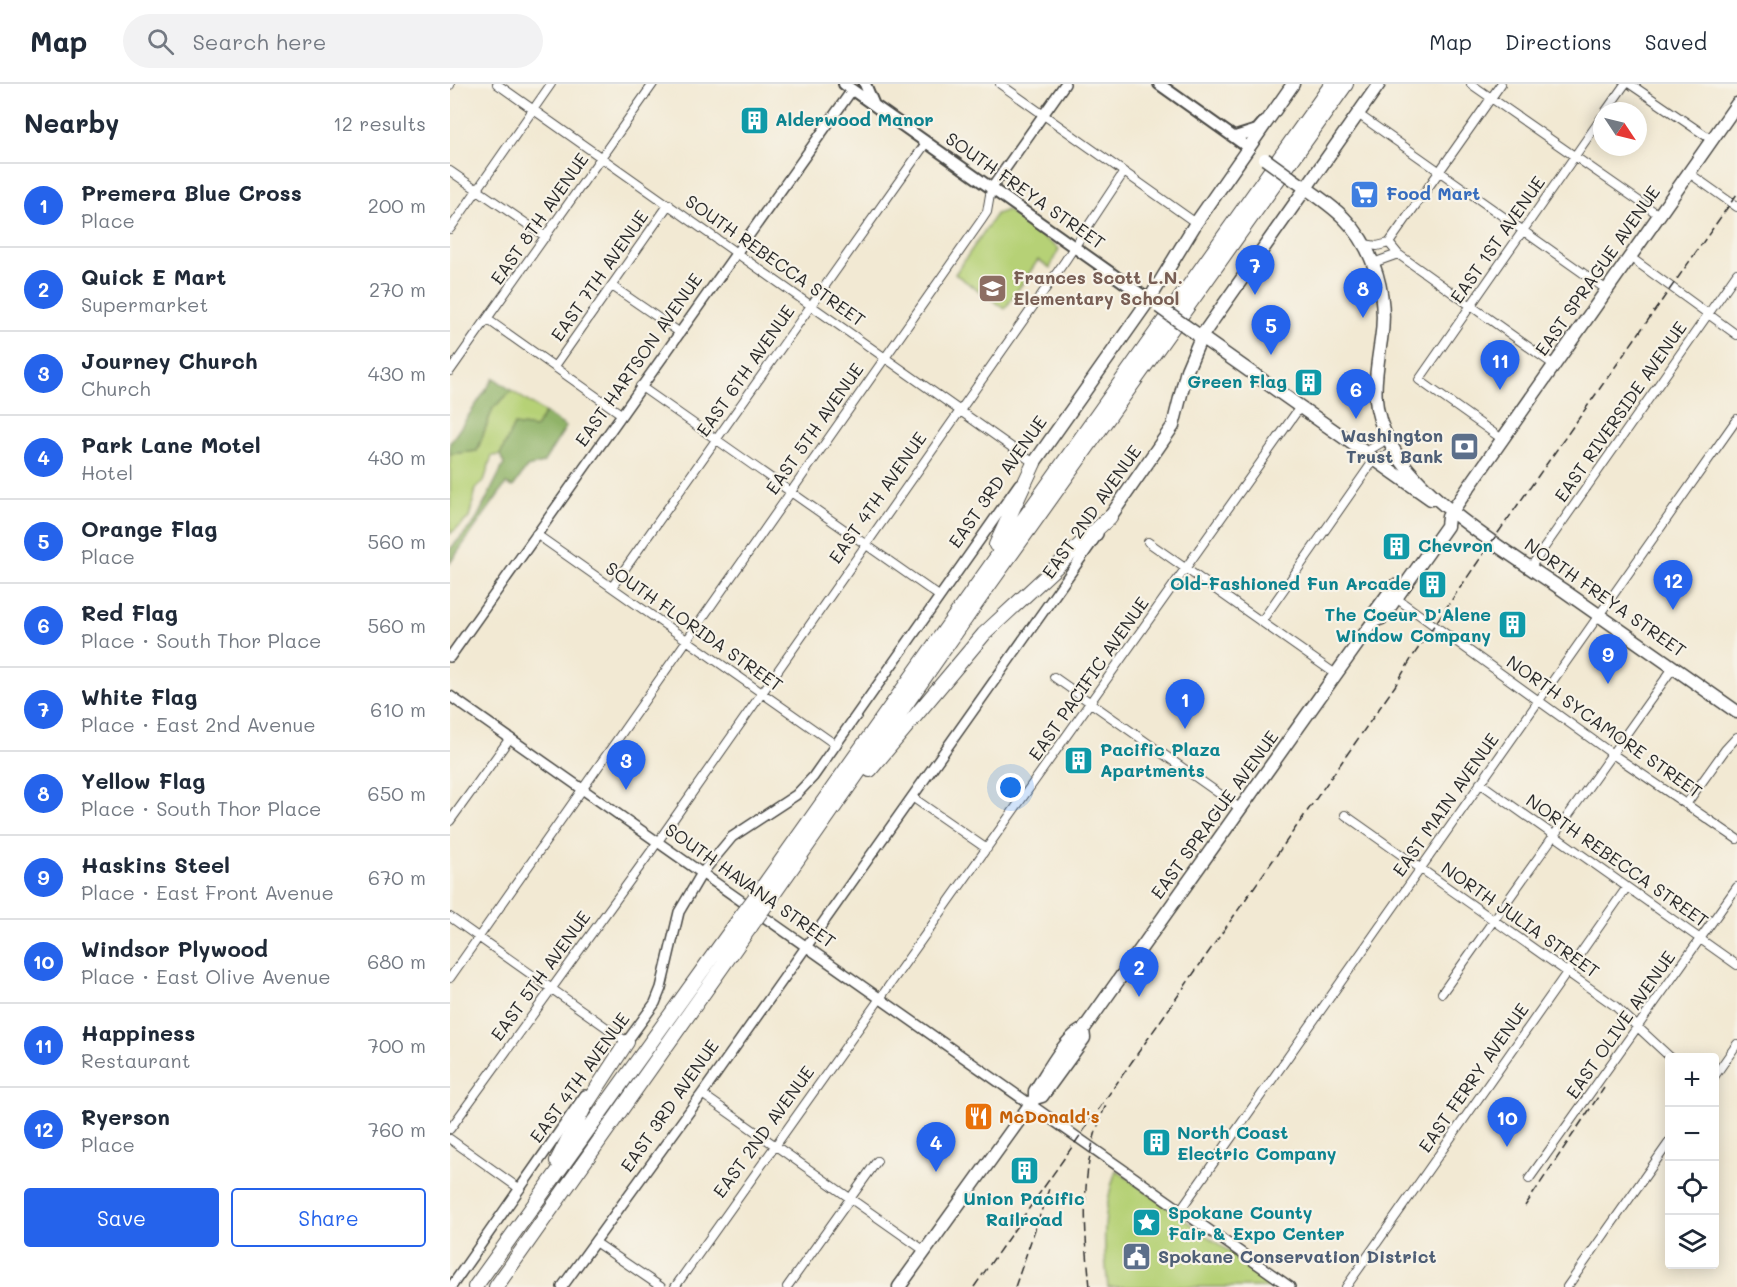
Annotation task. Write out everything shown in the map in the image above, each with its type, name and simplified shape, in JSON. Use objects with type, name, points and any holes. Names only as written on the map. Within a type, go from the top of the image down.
[{"type":"highway","points":[[496,1287],[982,577],[1332,84]]},
{"type":"highway","points":[[786,875],[982,595],[1346,84]]},
{"type":"highway","points":[[982,577],[1034,463]]},
{"type":"highway","points":[[762,898],[786,875],[984,634],[1110,517]]},
{"type":"highway","points":[[475,1287],[745,922]]},
{"type":"highway","points":[[537,1201],[584,1108],[627,1042]]},
{"type":"main road","points":[[865,84],[870,99],[879,109]]},
{"type":"main road","points":[[1159,84],[1346,219],[1364,244],[1373,263],[1383,310],[1382,338],[1374,382],[1382,428],[1404,464],[1451,514]]},
{"type":"main road","name":"EAST 3RD AVENUE","points":[[1034,463],[1154,304],[1196,223],[1293,84]]},
{"type":"main road","name":"EAST 2ND AVENUE","points":[[1110,517],[1173,426],[1187,370],[1202,337],[1379,84]]},
{"type":"main road","name":"SOUTH FREYA STREET","points":[[851,86],[926,143],[1451,514]]},
{"type":"main road","name":"EAST SPRAGUE AVENUE","points":[[1374,621],[1382,618],[1447,526],[1451,514],[1502,439],[1737,104]]},
{"type":"main road","points":[[1235,138],[1257,130],[1272,114]]},
{"type":"main road","name":"EAST SPRAGUE AVENUE","points":[[899,1287],[1033,1101],[1035,1091],[1065,1047],[1076,1032],[1083,1030],[1337,675],[1374,621],[1375,612],[1441,521],[1451,514]]},
{"type":"main road","name":"NORTH FREYA STREET","points":[[1451,514],[1737,712]]},
{"type":"street","name":"SOUTH REBECCA STREET","points":[[497,84],[1034,463]]},
{"type":"street","points":[[450,229],[552,84]]},
{"type":"street","name":"EAST 8TH AVENUE","points":[[450,371],[653,84]]},
{"type":"street","points":[[1000,84],[1196,223]]},
{"type":"street","name":"EAST 5TH AVENUE","points":[[582,789],[987,212],[992,189],[1065,84]]},
{"type":"street","points":[[1471,84],[1659,215]]},
{"type":"street","points":[[1364,244],[1377,246],[1389,243],[1501,84]]},
{"type":"street","points":[[1612,102],[1625,84]]},
{"type":"street","points":[[1630,84],[1712,141]]},
{"type":"street","name":"EAST HARTSON AVENUE","points":[[450,657],[851,86]]},
{"type":"street","points":[[1358,114],[1607,290]]},
{"type":"street","name":"EAST 1ST AVENUE","points":[[1502,439],[1419,380],[1593,130]]},
{"type":"street","name":"EAST 6TH AVENUE","points":[[612,587],[926,143]]},
{"type":"street","points":[[450,171],[546,237]]},
{"type":"street","name":"EAST 4TH AVENUE","points":[[656,841],[1065,261],[1072,247],[1124,172]]},
{"type":"street","points":[[1689,173],[1737,207]]},
{"type":"street","name":"EAST 7TH AVENUE","points":[[555,366],[669,204]]},
{"type":"street","points":[[1389,243],[1398,254],[1554,365]]},
{"type":"street","points":[[1373,263],[1398,254]]},
{"type":"street","points":[[1629,258],[1737,335]]},
{"type":"street","name":"EAST RIVERSIDE AVENUE","points":[[1530,568],[1737,273]]},
{"type":"street","points":[[612,286],[679,332]]},
{"type":"street","points":[[487,319],[621,414]]},
{"type":"street","points":[[640,386],[939,596]]},
{"type":"street","name":"EAST PACIFIC AVENUE","points":[[882,998],[1300,407]]},
{"type":"street","name":"EAST MAIN AVENUE","points":[[1181,1209],[1737,419]]},
{"type":"street","points":[[1261,622],[1369,457],[1381,443],[1382,428]]},
{"type":"street","points":[[1369,457],[1388,454],[1404,464]]},
{"type":"street","name":"EAST 3RD AVENUE","points":[[702,873],[732,837],[796,795],[836,745],[1034,463]]},
{"type":"street","name":"EAST 2ND AVENUE","points":[[807,946],[1110,517]]},
{"type":"street","name":"SOUTH FLORIDA STREET","points":[[536,534],[836,745]]},
{"type":"street","points":[[1148,542],[1337,675]]},
{"type":"street","name":"NORTH SYCAMORE STREET","points":[[1396,598],[1611,753],[1737,839]]},
{"type":"street","points":[[1442,993],[1673,668]]},
{"type":"street","points":[[1054,677],[1241,809]]},
{"type":"street","name":"SOUTH HAVANA STREET","points":[[450,696],[1033,1101],[1290,1287]]},
{"type":"street","points":[[1687,803],[1737,737]]},
{"type":"street","points":[[450,821],[510,738]]},
{"type":"street","name":"NORTH REBECCA STREET","points":[[1480,783],[1737,964]]},
{"type":"street","points":[[450,978],[582,789]]},
{"type":"street","points":[[912,797],[987,849]]},
{"type":"street","name":"NORTH JULIA STREET","points":[[1345,815],[1615,1006],[1666,1053]]},
{"type":"street","name":"EAST 5TH AVENUE","points":[[450,1129],[656,841]]},
{"type":"street","name":"EAST 4TH AVENUE","points":[[451,1287],[585,1095],[627,1042],[661,988],[679,912],[702,873]]},
{"type":"street","name":"EAST FERRY AVENUE","points":[[1347,1287],[1627,886]]},
{"type":"street","name":"EAST OLIVE AVENUE","points":[[1529,1179],[1737,887]]},
{"type":"street","points":[[450,917],[627,1042]]},
{"type":"street","name":"EAST 3RD AVENUE","points":[[562,1287],[807,946]]},
{"type":"street","name":"EAST 2ND AVENUE","points":[[675,1287],[882,998]]},
{"type":"street","points":[[1719,1070],[1737,1044]]},
{"type":"street","points":[[702,1094],[926,1251]]},
{"type":"street","points":[[450,1139],[520,1189]]},
{"type":"street","points":[[1567,1287],[1665,1148]]},
{"type":"street","points":[[787,1287],[877,1161]]},
{"type":"street","points":[[595,1242],[661,1287]]},
{"type":"green space","points":[[1007,210],[1059,249],[1050,268],[1038,260],[1005,309],[955,274],[996,214]]},
{"type":"green space","points":[[494,378],[512,391],[493,408],[477,451],[450,454],[450,443]]},
{"type":"green space","points":[[512,391],[545,413],[535,428],[514,425],[500,455],[492,456],[484,481],[476,489],[469,518],[450,534],[450,454],[477,451],[493,408]]},
{"type":"green space","points":[[545,413],[566,427],[543,463],[527,467],[513,487],[506,484],[450,563],[450,549],[475,522],[504,464],[500,455],[514,425],[535,428]]},
{"type":"green space","name":"Spokane County Fair & Expo Center","points":[[1116,1170],[1278,1287],[1108,1287],[1105,1228],[1108,1200]]},
{"type":"railway","points":[[974,1287],[1395,686],[1493,540],[1737,194]]},
{"type":"railway","points":[[1525,1206],[1604,1088]]},
{"type":"railway","points":[[1090,1287],[1085,1217],[1087,1172],[1097,1127],[1106,1105]]},
{"type":"railway","points":[[1015,1287],[1050,1186]]},
{"type":"place","name":"Alderwood Manor","points":[[754,120]]},
{"type":"place","name":"Food Mart","points":[[1365,194]]},
{"type":"place","name":"Frances Scott L.N. Elementary School","points":[[992,288]]},
{"type":"place","name":"White Flag","points":[[1255,295]]},
{"type":"place","name":"Yellow Flag","points":[[1363,318]]},
{"type":"place","name":"Orange Flag","points":[[1271,355]]},
{"type":"place","name":"Green Flag","points":[[1308,382]]},
{"type":"place","name":"Happiness","points":[[1500,390]]},
{"type":"place","name":"Red Flag","points":[[1356,419]]},
{"type":"place","name":"Washington Trust Bank","points":[[1464,446]]},
{"type":"place","name":"Chevron","points":[[1397,546]]},
{"type":"place","name":"Old-Fashioned Fun Arcade","points":[[1432,584]]},
{"type":"place","name":"Ryerson","points":[[1673,610]]},
{"type":"place","name":"The Coeur D'Alene Window Company","points":[[1512,625]]},
{"type":"place","name":"Haskins Steel","points":[[1608,684]]},
{"type":"place","name":"Premera Blue Cross","points":[[1185,729]]},
{"type":"place","name":"Pacific Plaza Apartments","points":[[1079,760]]},
{"type":"place","name":"Journey Church","points":[[626,790]]},
{"type":"place","name":"Quick E Mart","points":[[1139,997]]},
{"type":"place","name":"McDonald's","points":[[978,1117]]},
{"type":"place","name":"North Coast Electric Company","points":[[1156,1143]]},
{"type":"place","name":"Windsor Plywood","points":[[1507,1147]]},
{"type":"place","name":"Union Pacific Railroad","points":[[1024,1170]]},
{"type":"place","name":"Park Lane Motel","points":[[936,1172]]},
{"type":"place","name":"Spokane County Fair & Expo Center","points":[[1147,1223]]},
{"type":"place","name":"Spokane Conservation District","points":[[1137,1257]]}]
